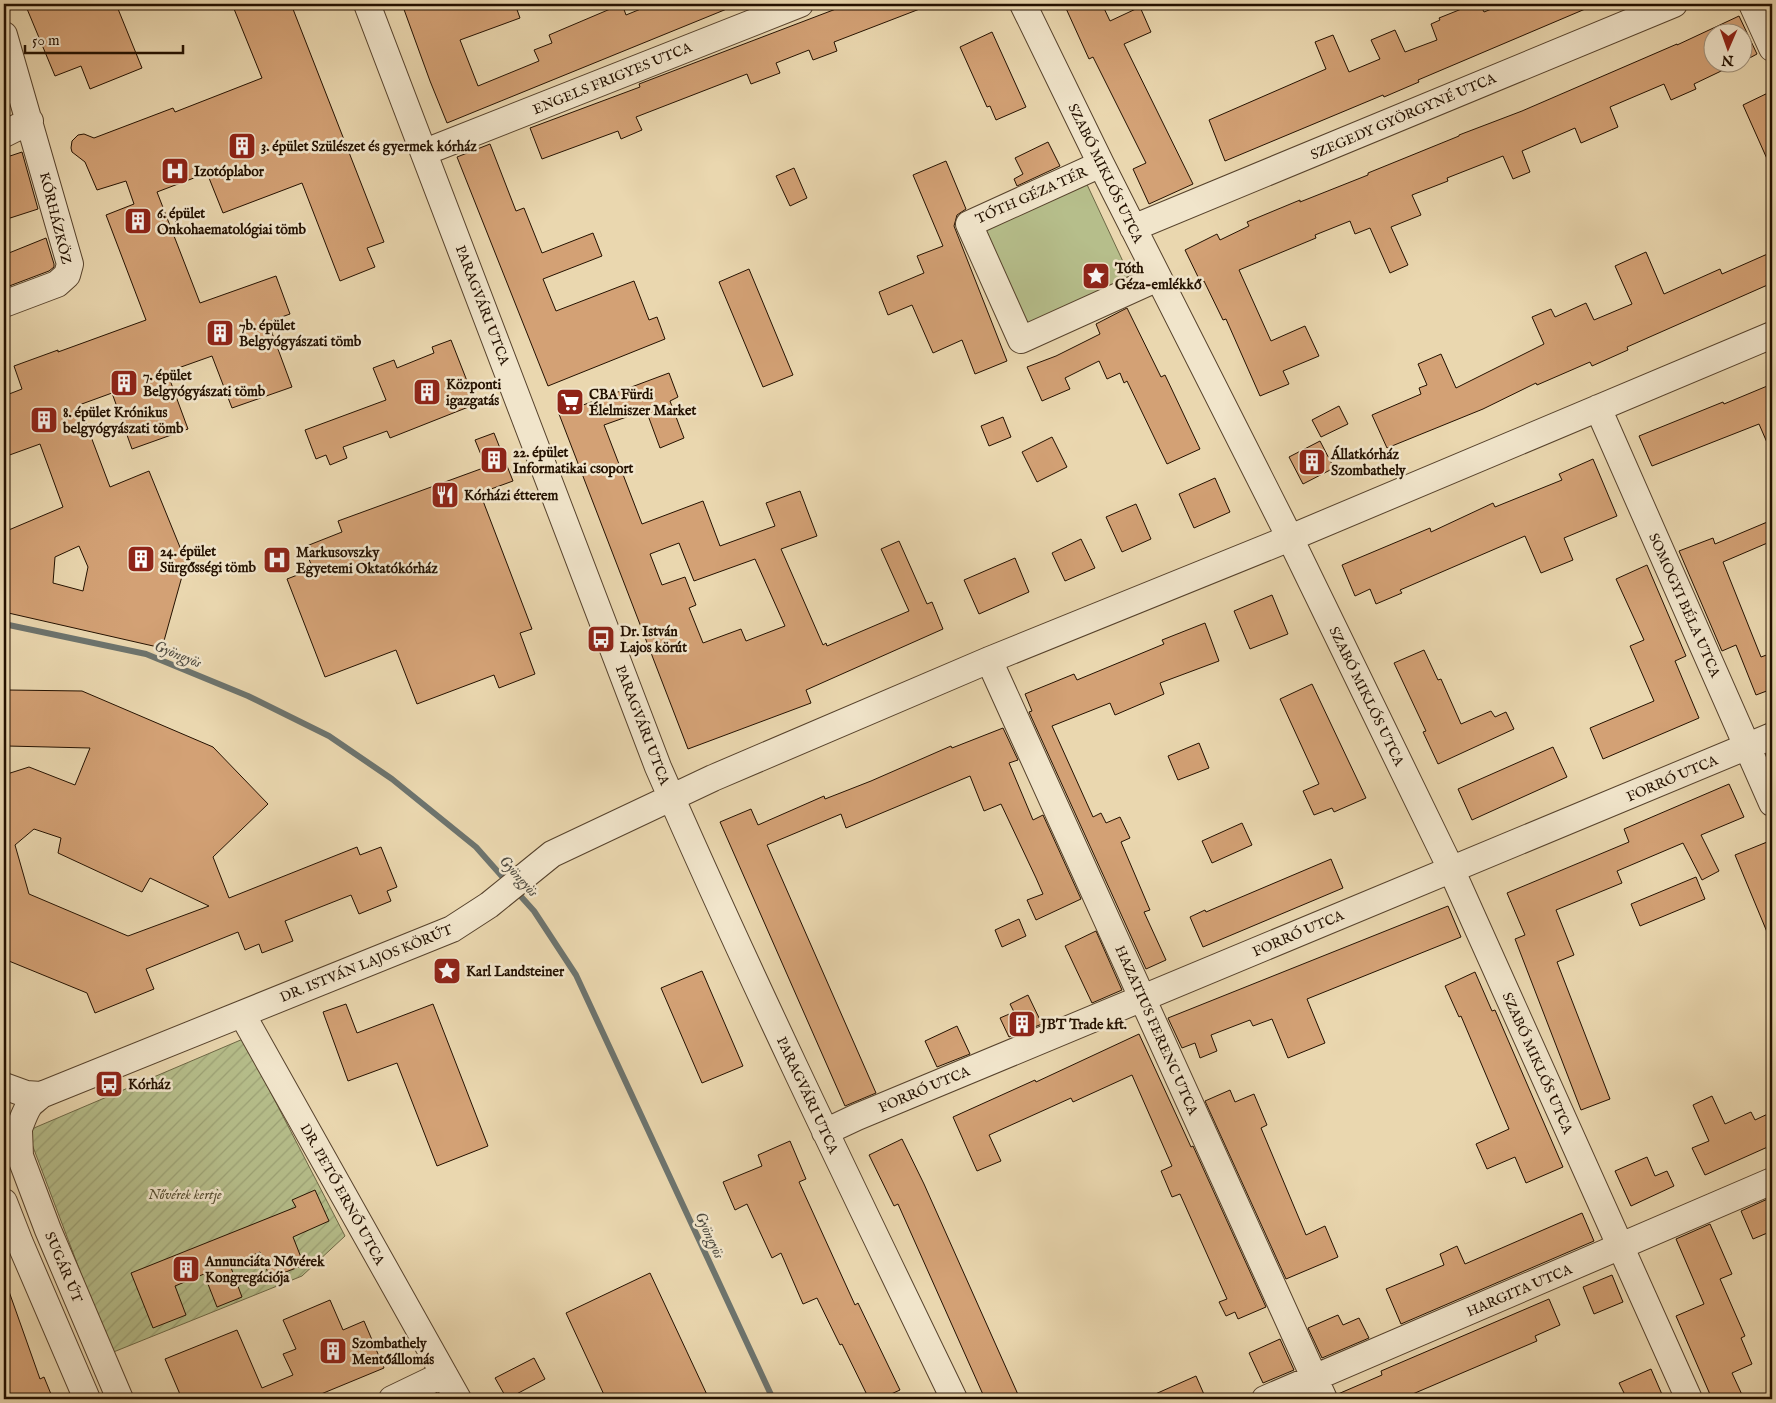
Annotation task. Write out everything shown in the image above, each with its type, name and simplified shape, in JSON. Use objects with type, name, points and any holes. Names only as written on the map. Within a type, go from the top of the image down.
[{"type":"street","name":"PARAGVÁRI UTCA","points":[[367,4],[658,767],[825,1132],[954,1399]]},
{"type":"street","name":"ENGELS FRIGYES UTCA","points":[[425,152],[800,4]]},
{"type":"street","name":"SZABÓ MIKLÓS UTCA","points":[[1023,4],[1101,164],[1290,538],[1451,870],[1689,1399]]},
{"type":"street","name":"SZEGEDY GYÖRGYNÉ UTCA","points":[[1133,228],[1674,4]]},
{"type":"street","points":[[1752,4],[1772,48]]},
{"type":"street","name":"KÓRHÁZKÖZ","points":[[4,35],[70,264],[68,274],[57,284],[4,304]]},
{"type":"street","points":[[4,134],[30,121]]},
{"type":"street","name":"TÓTH GÉZA TÉR","points":[[1101,164],[969,224],[1021,340],[1158,278]]},
{"type":"street","name":"DR. ISTVÁN LAJOS KÖRÚT","points":[[15,1132],[30,1105],[41,1095],[452,929],[489,905],[552,854],[713,778],[990,660],[1290,538],[1772,335]]},
{"type":"street","name":"SOMOGYI BÉLA UTCA","points":[[1598,408],[1772,803]]},
{"type":"street","name":"HAZATIUS FERENC UTCA","points":[[990,660],[1319,1389]]},
{"type":"street","name":"FORRÓ UTCA","points":[[825,1132],[1772,736]]},
{"type":"street","name":"DR. PETŐ ERNŐ UTCA","points":[[242,1014],[458,1399]]},
{"type":"street","points":[[6,1087],[26,1094],[41,1095]]},
{"type":"street","points":[[6,1087],[19,1102],[15,1132]]},
{"type":"street","name":"SUGÁR ÚT","points":[[15,1132],[20,1156],[48,1230],[120,1399]]},
{"type":"street","name":"HARGITA UTCA","points":[[1265,1399],[1319,1389],[1620,1246],[1772,1181]]},
{"type":"street","points":[[4,1202],[12,1248],[87,1399]]},
{"type":"street","points":[[12,1248],[48,1230]]},
{"type":"street","points":[[392,1399],[444,1374]]},
{"type":"green space","points":[[1083,176],[1134,285],[1023,336],[972,227]]},
{"type":"green space","name":"Nővérek kertje","points":[[243,1039],[345,1236],[302,1276],[111,1353],[27,1131]]},
{"type":"building","points":[[25,4],[116,4],[142,68],[90,89],[81,66],[55,76]]},
{"type":"building","points":[[232,4],[291,4],[384,242],[367,248],[375,267],[340,281],[302,183],[223,213],[207,173],[157,192],[200,303],[276,276],[290,314],[268,322],[292,387],[232,408],[212,356],[167,372],[188,429],[132,449],[112,393],[79,405],[110,487],[149,471],[186,562],[162,648],[4,612],[4,532],[63,507],[40,444],[4,457],[4,396],[22,389],[14,366],[146,320],[106,215],[134,204],[126,181],[97,190],[85,162],[72,152],[72,141],[78,135],[84,134],[94,138],[173,108],[175,112],[262,78]],"holes":[[[79,546],[88,567],[83,591],[53,583],[55,557]]]},
{"type":"building","points":[[402,4],[515,4],[520,18],[460,40],[478,86],[539,61],[534,50],[552,43],[549,35],[622,4],[626,15],[653,4],[739,4],[447,123]]},
{"type":"building","points":[[849,4],[930,5],[834,42],[837,51],[813,60],[809,50],[776,63],[780,73],[751,84],[747,74],[636,117],[642,130],[621,139],[618,131],[542,159],[530,128],[640,87],[639,84]]},
{"type":"building","points":[[1064,4],[1102,4],[1110,21],[1140,7],[1151,32],[1124,44],[1193,184],[1149,204],[1133,169],[1146,163],[1093,57],[1089,59]]},
{"type":"building","points":[[1474,4],[1480,4],[1484,12],[1504,4],[1597,4],[1418,80],[1419,82],[1384,97],[1383,95],[1225,161],[1209,120],[1326,69],[1315,42],[1333,35],[1349,72],[1380,59],[1371,40],[1395,30],[1405,52],[1437,40],[1431,24],[1440,20],[1439,18]]},
{"type":"building","points":[[1739,16],[1742,22],[1726,22]]},
{"type":"building","points":[[992,32],[1026,107],[996,120],[990,106],[987,107],[960,47]]},
{"type":"building","points":[[1704,32],[1704,72],[1719,72],[1694,84],[1696,89],[1671,100],[1664,84],[1610,107],[1618,127],[1581,143],[1575,128],[1522,151],[1530,172],[1513,179],[1503,156],[1447,178],[1448,181],[1412,195],[1421,215],[1391,227],[1408,265],[1390,273],[1370,228],[1355,234],[1350,221],[1315,235],[1316,238],[1239,270],[1271,341],[1305,326],[1319,356],[1283,371],[1289,384],[1260,396],[1226,319],[1223,320],[1204,281],[1201,283],[1185,250],[1217,234],[1220,240],[1249,226],[1247,222],[1368,175],[1368,173],[1522,111]]},
{"type":"building","points":[[1772,91],[1772,170],[1743,105]]},
{"type":"building","points":[[1048,142],[1060,166],[1017,186],[1014,179],[1023,174],[1015,158]]},
{"type":"building","points":[[490,144],[516,211],[524,208],[542,253],[593,233],[602,256],[543,279],[556,311],[634,281],[649,320],[657,317],[665,339],[548,386],[457,157]]},
{"type":"building","points":[[22,152],[38,209],[4,220],[4,158]]},
{"type":"building","points":[[946,161],[966,209],[957,215],[954,226],[1007,361],[975,374],[962,340],[933,353],[912,305],[888,315],[879,292],[924,273],[917,256],[943,246],[913,175]]},
{"type":"building","points":[[794,168],[807,198],[790,206],[776,176]]},
{"type":"building","points":[[46,238],[54,267],[49,271],[4,288],[4,255]]},
{"type":"building","points":[[1646,252],[1664,294],[1720,269],[1722,274],[1772,252],[1772,283],[1627,347],[1628,350],[1592,366],[1590,362],[1537,385],[1536,383],[1483,409],[1387,448],[1372,415],[1421,394],[1419,388],[1427,385],[1418,364],[1441,354],[1456,388],[1544,344],[1532,317],[1551,309],[1555,317],[1586,303],[1594,320],[1632,304],[1615,266]]},
{"type":"building","points":[[749,269],[793,375],[763,387],[719,282]]},
{"type":"building","points":[[1127,308],[1161,377],[1165,375],[1200,449],[1167,464],[1127,381],[1124,383],[1120,373],[1107,379],[1099,361],[1065,378],[1070,389],[1042,401],[1027,367],[1056,356],[1100,334],[1096,324]]},
{"type":"building","name":"Központi igazgatás","points":[[451,340],[476,404],[390,438],[387,431],[343,447],[347,458],[330,465],[326,455],[316,459],[305,430],[386,400],[373,368],[394,360],[397,368],[434,353],[432,347]]},
{"type":"building","points":[[669,373],[678,397],[670,401],[684,438],[660,448],[646,410],[604,425],[642,524],[703,501],[720,546],[775,526],[766,503],[800,491],[817,536],[781,549],[823,645],[826,643],[827,646],[909,611],[881,549],[899,541],[927,604],[932,602],[943,629],[806,690],[811,703],[688,749],[559,414]],"holes":[[[679,543],[694,581],[755,559],[785,626],[746,641],[741,629],[703,643],[689,608],[696,605],[685,577],[662,585],[650,554]]]},
{"type":"building","points":[[1772,384],[1772,454],[1759,424],[1652,466],[1639,436]]},
{"type":"building","points":[[1339,406],[1348,424],[1321,437],[1312,420]]},
{"type":"building","points":[[1003,417],[1011,437],[989,446],[981,426]]},
{"type":"building","points":[[494,433],[513,481],[480,493],[532,629],[520,633],[535,674],[499,688],[494,675],[417,704],[396,650],[325,677],[287,579],[313,569],[304,547],[342,532],[338,521],[486,467],[475,440]]},
{"type":"building","points":[[1052,437],[1067,467],[1037,482],[1022,452]]},
{"type":"building","name":"Állatkórház Szombathely","points":[[1320,441],[1334,468],[1303,484],[1289,457]]},
{"type":"building","points":[[1593,459],[1617,516],[1564,538],[1573,560],[1541,573],[1525,536],[1400,590],[1402,593],[1376,604],[1370,589],[1355,596],[1342,565],[1430,528],[1431,532],[1493,503],[1495,507],[1562,480],[1559,474]]},
{"type":"building","points":[[1215,478],[1230,512],[1194,528],[1179,494]]},
{"type":"building","points":[[1136,504],[1151,539],[1122,552],[1106,517]]},
{"type":"building","points":[[1772,520],[1772,541],[1723,562],[1761,657],[1772,653],[1772,689],[1756,695],[1736,645],[1722,651],[1679,551],[1713,538],[1715,544]]},
{"type":"building","points":[[1081,539],[1095,568],[1065,581],[1052,553]]},
{"type":"building","points":[[1015,558],[1029,592],[979,614],[964,580]]},
{"type":"building","points":[[1647,565],[1686,656],[1675,661],[1699,718],[1603,759],[1590,728],[1654,701],[1630,646],[1644,640],[1616,579]]},
{"type":"building","points":[[1272,595],[1288,634],[1250,649],[1234,611]]},
{"type":"building","points":[[1205,623],[1219,661],[1160,683],[1164,694],[1115,715],[1110,703],[1052,726],[1093,817],[1101,813],[1106,823],[1120,817],[1130,838],[1121,842],[1150,910],[1144,912],[1166,960],[1146,969],[1029,712],[1032,711],[1025,694],[1074,674],[1077,680],[1164,644],[1162,640]]},
{"type":"building","points":[[1424,650],[1438,680],[1441,679],[1461,724],[1491,711],[1495,717],[1506,712],[1514,729],[1438,764],[1423,732],[1426,731],[1394,663]]},
{"type":"building","points":[[1312,684],[1366,798],[1334,812],[1332,808],[1314,815],[1303,791],[1319,784],[1280,699]]},
{"type":"building","points":[[8,690],[82,691],[213,747],[268,804],[213,857],[229,898],[357,847],[360,855],[381,847],[397,887],[387,891],[391,901],[359,914],[351,895],[285,921],[293,941],[262,953],[259,944],[245,950],[238,932],[146,969],[154,989],[95,1013],[87,993],[4,959],[4,775],[29,767],[75,785],[90,748],[7,746]],"holes":[[[34,829],[61,838],[58,853],[142,892],[150,878],[209,906],[128,936],[29,894],[15,845]]]},
{"type":"building","points":[[1003,728],[1018,760],[1009,763],[1033,820],[1043,815],[1081,899],[1036,920],[1027,900],[1043,894],[1036,878],[1001,804],[984,811],[970,776],[846,828],[841,814],[767,845],[876,1093],[845,1106],[720,822],[751,809],[758,825],[824,796],[825,799],[951,746],[952,748]]},
{"type":"building","points":[[1199,743],[1209,768],[1178,780],[1168,756]]},
{"type":"building","points":[[1553,747],[1567,777],[1472,820],[1458,789]]},
{"type":"building","points":[[1729,784],[1744,817],[1701,835],[1719,871],[1702,880],[1683,843],[1617,871],[1622,883],[1556,910],[1574,955],[1557,962],[1610,1099],[1581,1110],[1515,939],[1525,935],[1507,893],[1629,842],[1624,829]]},
{"type":"building","points":[[1242,823],[1252,845],[1212,863],[1202,841]]},
{"type":"building","points":[[1772,840],[1772,944],[1735,855]]},
{"type":"building","points":[[1331,859],[1343,888],[1203,947],[1190,917]]},
{"type":"building","points":[[1696,877],[1705,899],[1640,926],[1631,904]]},
{"type":"building","points":[[1448,906],[1461,937],[1307,999],[1325,1043],[1288,1058],[1272,1019],[1253,1026],[1250,1020],[1211,1035],[1217,1051],[1200,1058],[1195,1043],[1182,1048],[1168,1018]]},
{"type":"building","points":[[1019,919],[1026,936],[1002,947],[995,930]]},
{"type":"building","points":[[1096,931],[1122,990],[1092,1003],[1065,946]]},
{"type":"building","points":[[702,971],[743,1066],[702,1083],[661,988]]},
{"type":"building","points":[[1475,972],[1492,1011],[1495,1010],[1563,1167],[1526,1183],[1515,1157],[1487,1169],[1476,1144],[1509,1129],[1461,1016],[1459,1017],[1445,986]]},
{"type":"building","name":"JBT Trade kft.","points":[[1028,995],[1042,1024],[1009,1037],[1000,1018],[1014,1012],[1010,1004]]},
{"type":"building","points":[[346,1004],[357,1033],[433,1004],[488,1146],[437,1166],[397,1063],[348,1081],[323,1012]]},
{"type":"building","points":[[957,1026],[970,1054],[937,1067],[925,1041]]},
{"type":"building","points":[[1139,1034],[1191,1147],[1193,1146],[1266,1307],[1238,1319],[1235,1312],[1226,1316],[1219,1302],[1227,1299],[1180,1194],[1172,1197],[1161,1171],[1172,1166],[1132,1075],[1073,1102],[1071,1098],[989,1135],[1001,1161],[977,1171],[953,1117],[1035,1080],[1036,1082]]},
{"type":"building","points":[[1230,1090],[1235,1102],[1254,1094],[1267,1125],[1261,1128],[1306,1235],[1325,1226],[1338,1257],[1286,1279],[1205,1101]]},
{"type":"building","points":[[1712,1096],[1725,1124],[1751,1112],[1755,1120],[1772,1112],[1772,1145],[1705,1175],[1692,1148],[1709,1141],[1693,1105]]},
{"type":"building","points":[[902,1139],[1020,1399],[985,1399],[898,1204],[894,1206],[869,1155]]},
{"type":"building","points":[[790,1141],[806,1179],[799,1182],[855,1305],[858,1303],[900,1390],[880,1399],[869,1399],[817,1298],[803,1304],[781,1253],[772,1258],[747,1204],[735,1210],[723,1182],[762,1166],[758,1155]]},
{"type":"building","points":[[1647,1157],[1655,1176],[1667,1171],[1674,1186],[1631,1206],[1615,1171]]},
{"type":"building","name":"Annunciáta Nővérek Kongregációja","points":[[315,1190],[329,1221],[293,1237],[304,1265],[270,1278],[260,1252],[230,1265],[242,1297],[217,1307],[204,1274],[175,1286],[186,1315],[153,1328],[131,1273],[296,1207],[292,1200]]},
{"type":"building","points":[[1772,1197],[1772,1231],[1753,1239],[1741,1211]]},
{"type":"building","points":[[1582,1213],[1594,1241],[1401,1324],[1386,1289],[1444,1265],[1440,1254],[1457,1246],[1465,1264]]},
{"type":"building","points":[[1710,1224],[1732,1274],[1720,1279],[1745,1336],[1741,1338],[1752,1364],[1732,1373],[1744,1399],[1712,1399],[1676,1316],[1704,1304],[1676,1239]]},
{"type":"building","points":[[650,1273],[709,1399],[606,1399],[566,1313]]},
{"type":"building","points":[[1612,1275],[1623,1302],[1594,1314],[1583,1287]]},
{"type":"building","points":[[4,1283],[6,1283],[40,1379],[44,1377],[53,1399],[4,1399]]},
{"type":"building","points":[[1549,1299],[1560,1325],[1535,1336],[1537,1341],[1401,1399],[1339,1399],[1338,1394],[1382,1375],[1381,1371]]},
{"type":"building","points":[[330,1300],[343,1330],[364,1321],[384,1368],[309,1399],[182,1399],[165,1359],[237,1330],[262,1388],[293,1375],[283,1354],[296,1349],[283,1320]]},
{"type":"building","points":[[1338,1315],[1343,1325],[1359,1318],[1369,1338],[1322,1358],[1308,1328]]},
{"type":"building","points":[[1280,1339],[1294,1370],[1263,1383],[1249,1353]]},
{"type":"building","points":[[534,1358],[545,1379],[507,1399],[495,1378]]},
{"type":"building","points":[[1651,1369],[1664,1399],[1627,1399],[1619,1383]]},
{"type":"building","points":[[1196,1376],[1206,1399],[1144,1399]]},
{"type":"waterway","name":"Gyöngyös","points":[[4,624],[146,654],[248,696],[329,736],[392,779],[476,847],[507,882]]},
{"type":"waterway","name":"Gyöngyös","points":[[516,891],[534,911],[576,975],[773,1399]]},
{"type":"place","name":"3. épület Szülészet és gyermek kórház","points":[[242,146]]},
{"type":"place","name":"Izotóplabor","points":[[175,171]]},
{"type":"place","name":"6. épület Onkohaematológiai tömb","points":[[138,221]]},
{"type":"place","name":"Tóth Géza-emlékkő","points":[[1096,276]]},
{"type":"place","name":"7b. épület Belgyógyászati tömb","points":[[220,333]]},
{"type":"place","name":"7. épület Belgyógyászati tömb","points":[[124,383]]},
{"type":"place","name":"Központi igazgatás","points":[[427,392]]},
{"type":"place","name":"CBA Fürdi Élelmiszer Market","points":[[570,402]]},
{"type":"place","name":"8. épület Krónikus belgyógyászati tömb","points":[[44,420]]},
{"type":"place","name":"22. épület Informatikai csoport","points":[[494,460]]},
{"type":"place","name":"Állatkórház Szombathely","points":[[1312,462]]},
{"type":"place","name":"Kórházi étterem","points":[[445,495]]},
{"type":"place","name":"24. épület Sürgősségi tömb","points":[[141,559]]},
{"type":"place","name":"Markusovszky Egyetemi Oktatókórház","points":[[277,560]]},
{"type":"place","name":"Dr. István Lajos körút","points":[[601,639]]},
{"type":"place","name":"Karl Landsteiner","points":[[447,971]]},
{"type":"place","name":"JBT Trade kft.","points":[[1022,1024]]},
{"type":"place","name":"Kórház","points":[[109,1084]]},
{"type":"place","name":"Annunciáta Nővérek Kongregációja","points":[[186,1269]]},
{"type":"place","name":"Szombathely Mentőállomás","points":[[333,1351]]}]
